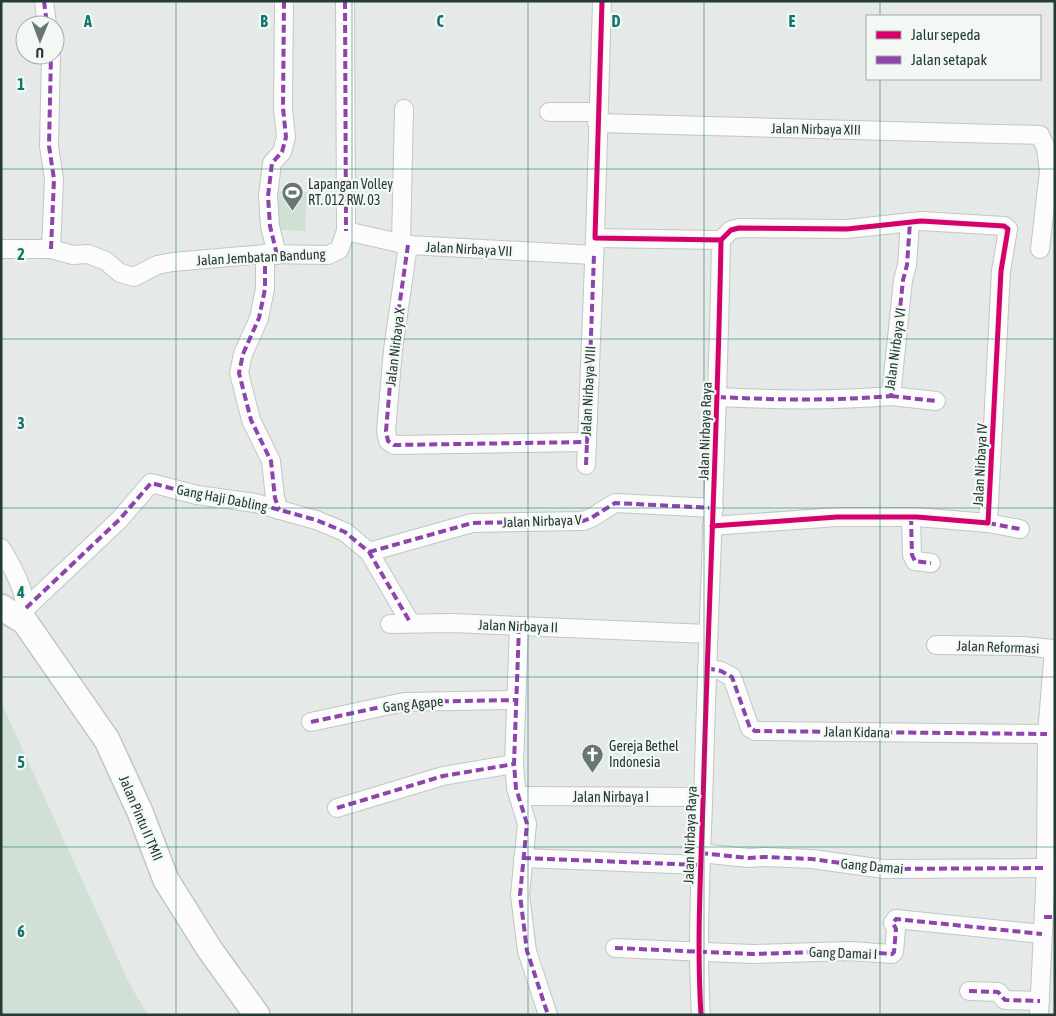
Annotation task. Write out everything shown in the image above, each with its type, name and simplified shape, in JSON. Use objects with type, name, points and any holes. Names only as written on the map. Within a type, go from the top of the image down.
[{"type":"street","points":[[44,1],[46,15]]},
{"type":"street","points":[[279,510],[275,498],[271,461],[251,420],[239,373],[243,354],[258,318],[265,289],[271,255],[268,196],[272,164],[282,152],[286,137],[283,108],[284,1]]},
{"type":"street","name":"Jalan Jembatan Bandung","points":[[1,249],[50,249],[73,255],[97,257],[120,273],[134,277],[157,265],[173,262],[271,255],[334,253],[339,250],[346,232],[345,1]]},
{"type":"street","points":[[602,1],[595,238],[721,240],[734,228],[846,229],[910,222]]},
{"type":"street","points":[[50,249],[54,179],[49,146],[51,65]]},
{"type":"street","name":"Jalan Nirbaya X","points":[[394,445],[388,441],[386,431],[404,244],[404,109]]},
{"type":"street","name":"Jalan Nirbaya XIII","points":[[549,112],[598,118],[1040,135],[1044,140],[1049,159],[1040,249]]},
{"type":"street","name":"Jalan Nirbaya IV","points":[[712,526],[837,517],[911,518],[988,523],[1002,271],[1008,229],[1002,226],[910,222]]},
{"type":"street","name":"Jalan Nirbaya VI","points":[[718,396],[791,400],[846,400],[891,396],[903,280],[907,265],[910,222]]},
{"type":"street","name":"Jalan Nirbaya VII","points":[[346,232],[404,244],[594,255]]},
{"type":"street","name":"Jalan Nirbaya VIII","points":[[394,445],[587,442],[595,238]]},
{"type":"street","name":"Jalan Nirbaya Raya","points":[[701,1015],[698,952],[699,859],[718,396],[721,240]]},
{"type":"street","points":[[891,396],[936,401]]},
{"type":"street","points":[[586,465],[587,442]]},
{"type":"street","name":"Gang Haji Dabling","points":[[25,615],[114,525],[151,483],[197,496],[255,503],[316,520],[345,532],[369,552]]},
{"type":"street","name":"Jalan Nirbaya V","points":[[369,552],[472,523],[582,521],[591,518],[615,503],[714,508]]},
{"type":"street","points":[[911,518],[912,555],[915,561],[931,563]]},
{"type":"street","points":[[988,523],[1020,529]]},
{"type":"street","points":[[1,548],[14,570],[25,615]]},
{"type":"street","points":[[369,552],[410,622]]},
{"type":"street","points":[[1,607],[25,615]]},
{"type":"street","name":"Jalan Pintu II TMII","points":[[25,615],[107,740],[140,812],[166,880],[210,950],[256,1015]]},
{"type":"street","name":"Jalan Nirbaya II","points":[[390,624],[410,622],[708,634]]},
{"type":"street","points":[[519,626],[514,764],[519,796],[527,824],[520,895],[525,942],[548,1015]]},
{"type":"street","name":"Jalan Reformasi","points":[[936,645],[1022,646],[1054,642],[1047,734],[1046,868],[1049,917],[1042,934],[1039,1008]]},
{"type":"street","name":"Jalan Kidana","points":[[707,668],[721,671],[732,677],[750,728],[756,731],[1047,734]]},
{"type":"street","name":"Gang Agape","points":[[311,722],[404,702],[516,700]]},
{"type":"street","points":[[336,808],[443,776],[514,764]]},
{"type":"street","name":"Jalan Nirbaya I","points":[[519,796],[703,797]]},
{"type":"street","name":"Gang Damai","points":[[699,859],[765,857],[812,859],[884,869],[1046,868]]},
{"type":"street","points":[[523,858],[699,859]]},
{"type":"street","name":"Gang Damai I","points":[[698,952],[752,954],[850,951],[892,954],[894,952],[896,929],[892,923],[896,919],[1042,934]]},
{"type":"street","points":[[615,948],[698,952]]},
{"type":"street","points":[[969,991],[998,992],[1005,1000],[1039,1008]]},
{"type":"green space","name":"Lapangan Volley RT. 012 RW. 03","points":[[279,191],[307,192],[305,231],[277,230]]},
{"type":"green space","points":[[1,702],[130,985],[148,1015],[1,1015]]},
{"type":"marked path","points":[[44,1],[46,15]]},
{"type":"marked path","points":[[277,255],[270,226],[268,196],[272,163],[282,152],[286,137],[283,108],[284,1]]},
{"type":"marked path","points":[[345,1],[346,231]]},
{"type":"marked path","points":[[51,65],[49,146],[54,179],[51,249]]},
{"type":"marked path","points":[[718,397],[804,400],[891,396],[903,280],[907,265],[910,222]]},
{"type":"marked path","points":[[408,245],[393,350],[386,431],[388,441],[394,445],[587,442],[594,255]]},
{"type":"marked path","points":[[265,254],[265,289],[259,318],[243,354],[239,373],[251,420],[271,461],[275,498],[279,510]]},
{"type":"marked path","points":[[891,396],[936,401]]},
{"type":"marked path","points":[[586,465],[587,442]]},
{"type":"marked path","points":[[26,608],[119,520],[151,483],[197,495],[255,503],[316,520],[345,532],[369,552],[410,622]]},
{"type":"marked path","points":[[369,552],[472,523],[583,521],[615,503],[714,508]]},
{"type":"marked path","points":[[911,517],[912,555],[915,561],[931,563]]},
{"type":"marked path","points":[[988,523],[1020,529]]},
{"type":"marked path","points":[[519,626],[514,764],[516,788],[527,824],[520,895],[527,951],[548,1015]]},
{"type":"marked path","points":[[707,668],[721,671],[732,677],[750,728],[755,731],[1047,734]]},
{"type":"marked path","points":[[311,722],[404,702],[516,700]]},
{"type":"marked path","points":[[337,808],[443,776],[514,764]]},
{"type":"marked path","points":[[700,853],[749,858],[812,859],[884,869],[1046,868]]},
{"type":"marked path","points":[[523,858],[699,865]]},
{"type":"marked path","points":[[1044,917],[1055,917]]},
{"type":"marked path","points":[[615,948],[752,954],[850,951],[892,954],[894,952],[896,929],[893,923],[896,919],[1042,934]]},
{"type":"marked path","points":[[969,991],[998,992],[1005,1000],[1040,1001]]},
{"type":"cycle path","points":[[602,1],[595,238],[721,240],[700,892],[699,954],[701,1015]]},
{"type":"cycle path","points":[[712,526],[837,517],[917,517],[988,523],[1001,271],[1008,229],[1004,226],[921,221],[847,229],[739,228],[731,230],[721,240]]},
{"type":"place","name":"Lapangan Volley RT. 012 RW. 03","points":[[292,211]]},
{"type":"place","name":"Gereja Bethel Indonesia","points":[[593,773]]}]
